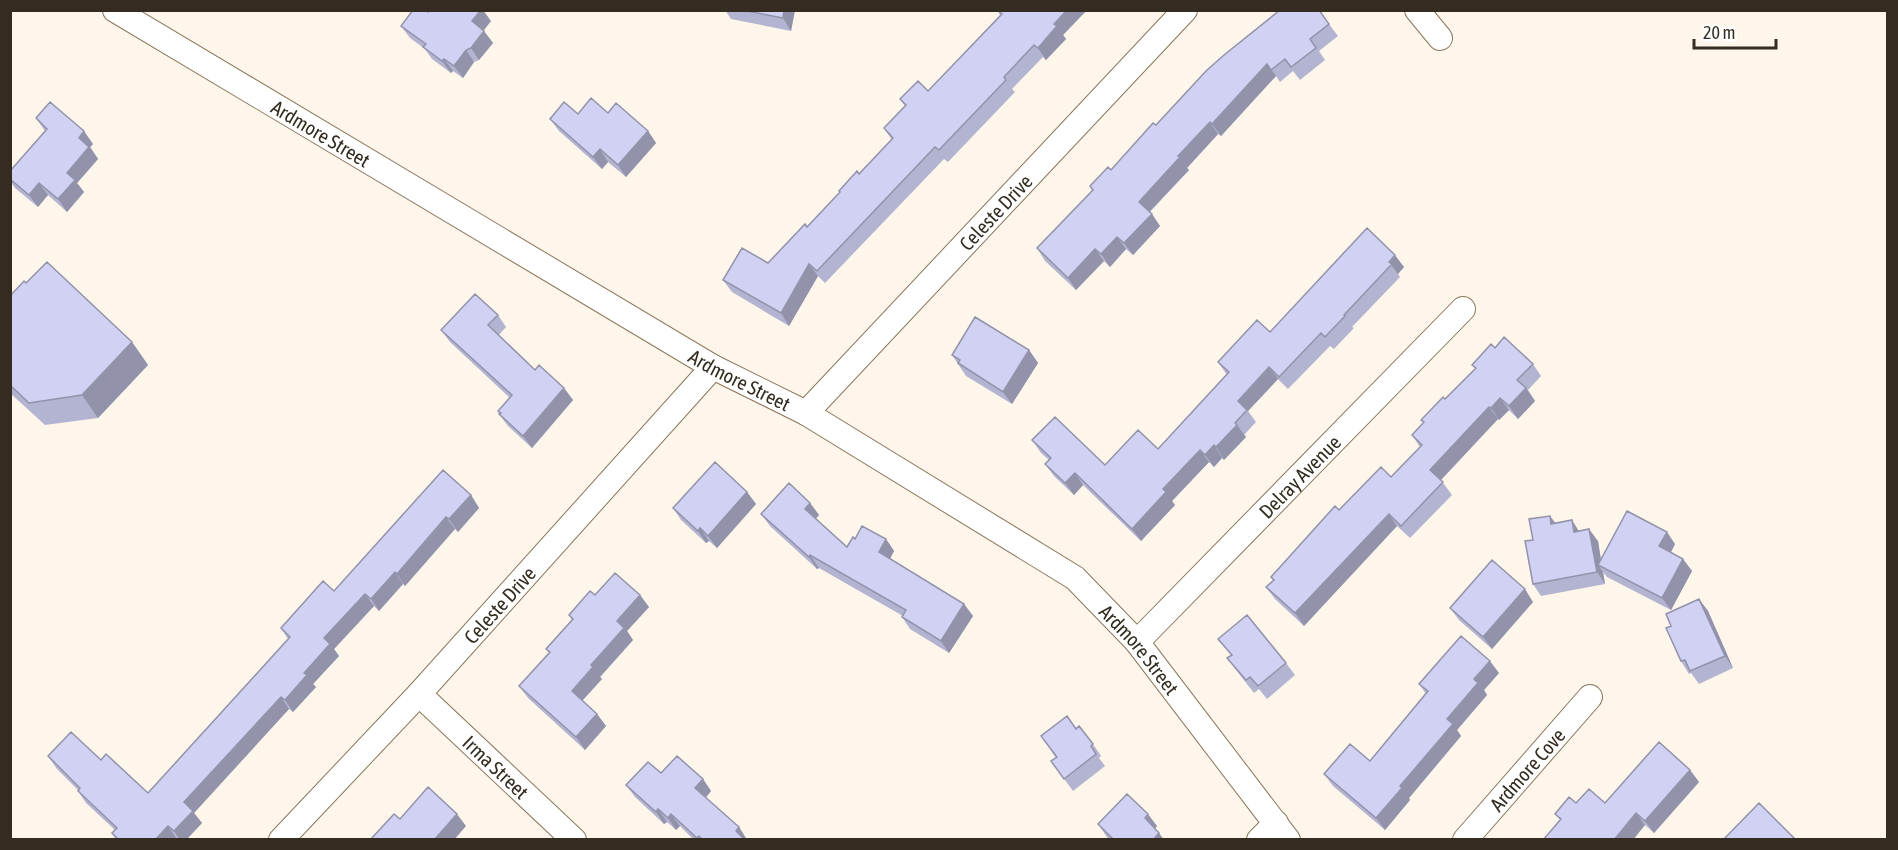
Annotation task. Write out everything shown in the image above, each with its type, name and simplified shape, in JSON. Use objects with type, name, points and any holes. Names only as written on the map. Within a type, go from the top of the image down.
[{"type":"street","name":"Ardmore Street","points":[[115,10],[712,367],[806,413],[1075,578],[1137,642],[1274,834]]},
{"type":"street","name":"Celeste Drive","points":[[806,413],[1185,10]]},
{"type":"street","points":[[1417,10],[1440,38]]},
{"type":"street","name":"Delray Avenue","points":[[1137,642],[1463,309]]},
{"type":"street","name":"Celeste Drive","points":[[281,840],[419,694],[712,367]]},
{"type":"street","name":"Irma Street","points":[[419,694],[574,840]]},
{"type":"street","name":"Ardmore Cove","points":[[1465,840],[1590,697]]},
{"type":"building","points":[[413,10],[428,12],[429,10],[481,10],[472,21],[484,31],[454,66],[444,59],[442,61],[423,47],[426,44],[401,26]]},
{"type":"building","points":[[742,10],[784,10],[783,18]]},
{"type":"building","points":[[998,10],[1067,10],[1054,24],[1057,26],[1038,48],[1034,45],[1004,77],[1006,80],[939,150],[935,147],[817,271],[809,264],[781,313],[723,280],[742,248],[768,263],[805,224],[807,227],[857,171],[859,174],[893,138],[884,128],[906,105],[900,99],[918,81],[928,91],[1002,14]]},
{"type":"building","points":[[1280,10],[1319,10],[1329,24],[1310,39],[1316,48],[1291,67],[1285,59],[1271,70],[1267,64],[1212,124],[1210,122],[1178,156],[1180,157],[1139,202],[1152,214],[1124,243],[1117,237],[1101,254],[1095,249],[1068,278],[1037,248],[1093,190],[1090,186],[1108,167],[1111,170],[1153,123],[1156,125],[1206,71]]},
{"type":"building","points":[[591,98],[608,113],[616,103],[648,131],[618,165],[600,149],[593,157],[550,119],[564,102],[578,114]]},
{"type":"building","points":[[50,102],[84,131],[79,138],[89,147],[67,173],[75,180],[58,199],[39,183],[29,195],[10,179],[10,171],[47,129],[36,118]]},
{"type":"building","points":[[1367,228],[1395,255],[1389,262],[1392,264],[1325,337],[1321,333],[1279,377],[1269,367],[1238,401],[1247,410],[1235,423],[1237,425],[1205,455],[1200,450],[1163,489],[1166,492],[1132,529],[1075,473],[1065,483],[1045,464],[1051,458],[1032,440],[1055,417],[1105,465],[1138,430],[1158,449],[1229,372],[1218,362],[1257,320],[1270,332]]},
{"type":"building","points":[[47,262],[132,342],[82,395],[29,403],[10,385],[10,296]]},
{"type":"building","points":[[475,294],[498,315],[488,325],[535,370],[539,365],[564,388],[523,436],[498,411],[512,395],[441,330]]},
{"type":"building","points":[[975,317],[1029,350],[1003,392],[958,363],[960,360],[952,355]]},
{"type":"building","points":[[1504,337],[1533,364],[1517,380],[1526,388],[1509,406],[1500,398],[1491,408],[1489,407],[1430,470],[1443,482],[1401,526],[1389,514],[1295,613],[1266,587],[1274,580],[1271,577],[1335,506],[1339,510],[1381,467],[1391,477],[1422,445],[1412,435],[1424,422],[1421,420],[1476,368],[1472,365],[1491,344],[1495,348]]},
{"type":"building","points":[[715,462],[747,492],[708,536],[700,528],[698,531],[673,508]]},
{"type":"building","points":[[443,470],[471,495],[449,519],[446,517],[397,574],[395,572],[371,599],[365,594],[324,638],[330,644],[304,673],[307,675],[285,700],[281,697],[184,802],[193,811],[174,831],[168,826],[155,840],[119,840],[112,833],[117,828],[78,791],[80,788],[48,756],[71,732],[101,760],[106,754],[148,793],[290,637],[281,628],[323,581],[334,591]]},
{"type":"building","points":[[789,483],[810,503],[805,509],[847,547],[853,537],[855,539],[862,526],[886,539],[879,552],[964,604],[941,641],[902,617],[906,610],[810,555],[809,557],[761,514]]},
{"type":"building","points":[[1627,511],[1667,532],[1659,546],[1683,559],[1662,598],[1598,565]]},
{"type":"building","points":[[1550,516],[1551,524],[1572,520],[1574,532],[1589,529],[1597,572],[1533,584],[1525,541],[1533,540],[1529,519]]},
{"type":"building","points":[[1492,560],[1525,589],[1483,637],[1450,608]]},
{"type":"building","points":[[615,573],[640,595],[617,621],[624,628],[591,665],[593,667],[572,691],[597,714],[576,737],[519,686],[550,652],[546,649],[573,619],[569,615],[590,591],[595,595]]},
{"type":"building","points":[[1699,599],[1725,656],[1690,671],[1685,660],[1681,661],[1666,628],[1671,626],[1666,614]]},
{"type":"building","points":[[1247,615],[1286,663],[1258,686],[1250,677],[1246,680],[1227,658],[1232,655],[1218,639]]},
{"type":"building","points":[[1461,636],[1490,661],[1474,679],[1478,683],[1447,719],[1453,724],[1376,818],[1324,774],[1350,744],[1370,761],[1428,691],[1419,684]]},
{"type":"building","points":[[1067,716],[1076,729],[1079,726],[1093,744],[1091,746],[1096,754],[1064,779],[1051,761],[1057,757],[1041,736]]},
{"type":"building","points":[[1659,742],[1690,770],[1645,821],[1636,813],[1614,840],[1543,840],[1561,819],[1555,814],[1569,797],[1576,803],[1589,789],[1605,803]]},
{"type":"building","points":[[677,756],[703,779],[695,788],[739,827],[736,831],[745,840],[703,840],[699,836],[697,838],[671,814],[668,818],[658,809],[656,812],[626,785],[648,762],[661,773]]},
{"type":"building","points":[[428,787],[457,814],[434,840],[370,840],[394,814],[400,819]]},
{"type":"building","points":[[1127,794],[1148,814],[1145,818],[1159,833],[1153,840],[1114,840],[1098,824]]},
{"type":"building","points":[[1759,803],[1796,840],[1723,840]]}]
